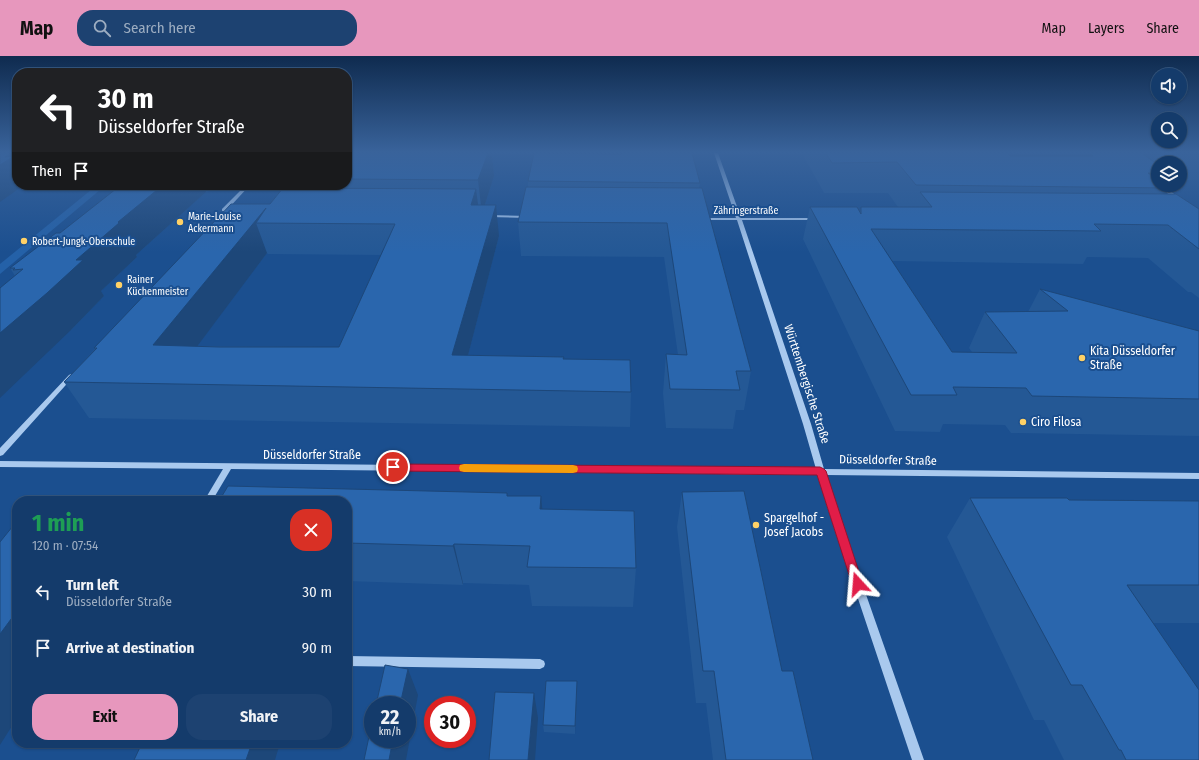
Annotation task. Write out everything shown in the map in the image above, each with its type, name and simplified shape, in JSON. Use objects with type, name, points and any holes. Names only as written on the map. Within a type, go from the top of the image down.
[{"type":"street","name":"Württembergische Straße","points":[[727,186],[807,424],[837,525],[918,760]]},
{"type":"street","points":[[229,214],[221,214],[243,190]]},
{"type":"street","points":[[1169,192],[1185,204]]},
{"type":"street","points":[[486,216],[534,217]]},
{"type":"street","name":"Zähringerstraße","points":[[694,218],[826,219]]},
{"type":"street","points":[[0,453],[73,374]]},
{"type":"street","name":"Düsseldorfer Straße","points":[[0,464],[820,471],[1199,476]]},
{"type":"street","points":[[211,496],[229,466]]},
{"type":"street","points":[[352,661],[540,664]]},
{"type":"shaded area","points":[[91,190],[100,190],[0,274],[0,264]]},
{"type":"building","points":[[988,186],[1151,186],[1151,188]]},
{"type":"building","points":[[526,187],[702,188],[751,371],[736,371],[740,390],[670,389],[666,354],[687,355],[667,223],[518,222]]},
{"type":"building","points":[[352,188],[476,189],[471,205],[496,205],[452,355],[630,360],[631,392],[64,382],[97,348],[94,348],[231,204],[270,204],[281,190],[352,190]],"holes":[[[266,208],[256,223],[395,224],[339,347],[219,347],[153,345]]]},
{"type":"building","points":[[115,190],[157,190],[118,222],[119,223],[76,260],[83,260],[0,333],[0,288],[23,269],[13,270],[15,268],[10,268],[56,233],[60,233]]},
{"type":"building","points":[[920,192],[1176,194],[1199,209],[1199,249],[1168,225],[1094,224],[1101,231],[871,229],[952,352],[1017,353],[985,312],[1068,311],[1040,289],[1199,331],[1199,399],[1032,396],[1026,388],[953,387],[957,395],[911,395],[810,207],[857,207],[861,214],[861,207],[932,207]]},
{"type":"building","points":[[228,486],[507,493],[507,496],[541,496],[540,509],[634,511],[636,568],[527,567],[530,546],[454,544],[453,546],[352,543],[352,496],[222,496]]},
{"type":"building","points":[[744,491],[782,671],[793,671],[813,760],[726,760],[714,671],[703,671],[682,492]]},
{"type":"building","points":[[970,498],[1067,498],[1069,500],[1199,501],[1199,585],[1127,585],[1199,690],[1199,760],[1126,760],[1082,685],[1071,685]]},
{"type":"building","points":[[12,527],[12,618],[0,634],[0,542]]},
{"type":"building","points":[[385,665],[408,669],[402,696],[378,696]]},
{"type":"building","points":[[546,681],[577,681],[575,726],[543,725]]},
{"type":"building","points":[[495,692],[534,693],[528,760],[489,760]]},
{"type":"building","points":[[140,748],[250,748],[246,760],[134,760]]},
{"type":"building","points":[[367,748],[391,748],[389,760],[364,760]]},
{"type":"slow traffic","points":[[464,468],[573,469]]},
{"type":"place","name":"Marie-Louise Ackermann","points":[[180,222]]},
{"type":"place","name":"Robert-Jungk-Oberschule","points":[[24,241]]},
{"type":"place","name":"Rainer Küchenmeister","points":[[119,285]]},
{"type":"place","name":"Kita Düsseldorfer Straße","points":[[1082,358]]},
{"type":"place","name":"Ciro Filosa","points":[[1023,422]]},
{"type":"place","name":"Spargelhof - Josef Jacobs","points":[[756,525]]},
{"type":"route","points":[[393,467],[820,471],[858,584]]}]
